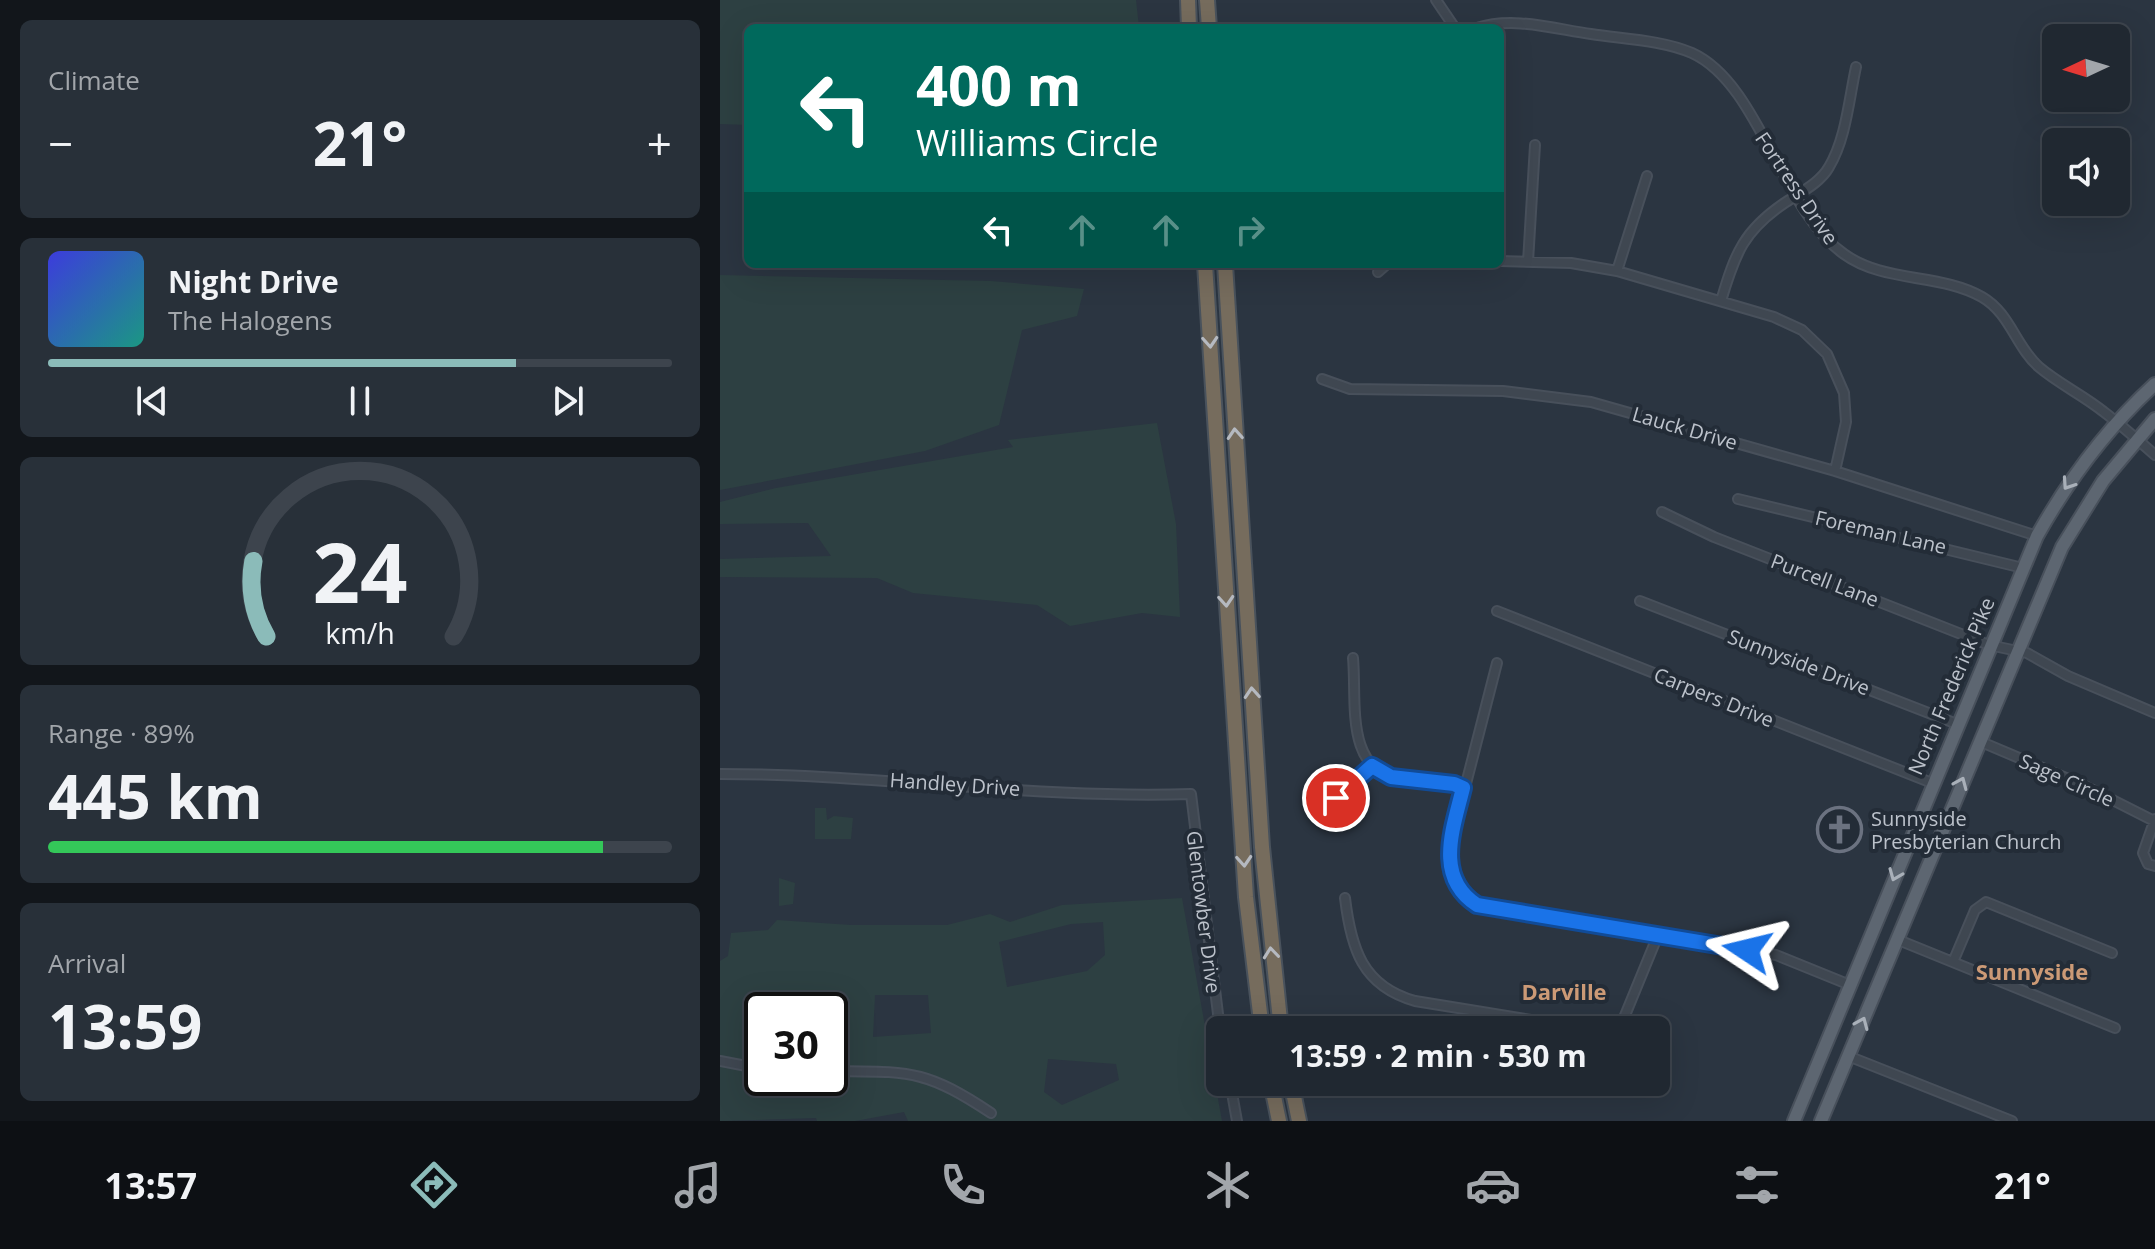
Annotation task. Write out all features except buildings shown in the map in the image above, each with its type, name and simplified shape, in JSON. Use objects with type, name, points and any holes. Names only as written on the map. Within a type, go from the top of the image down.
[{"type":"highway","points":[[1188,0],[1189,24]]},
{"type":"highway","points":[[1207,0],[1209,24]]},
{"type":"highway","points":[[1205,268],[1246,897],[1260,1016]]},
{"type":"highway","points":[[1225,268],[1262,847],[1280,1016]]},
{"type":"highway","points":[[1274,1096],[1279,1121]]},
{"type":"highway","points":[[1294,1096],[1299,1121]]},
{"type":"main road","name":"North Frederick Pike","points":[[1794,1121],[1989,645],[2037,536],[2064,490],[2116,422],[2155,384]]},
{"type":"main road","points":[[1821,1121],[1978,740],[2072,526],[2155,419]]},
{"type":"main road","points":[[1908,844],[1930,855]]},
{"type":"street","points":[[1436,0],[1452,24]]},
{"type":"street","name":"Fortress Drive","points":[[1492,24],[1529,25],[1663,45],[1694,54],[1719,73],[1734,92],[1796,195],[1834,246],[1859,263],[1961,288],[1986,299],[2010,324],[2039,367],[2116,422],[2155,455]]},
{"type":"street","points":[[1721,301],[1744,238],[1761,219],[1822,177],[1837,150],[1856,67]]},
{"type":"street","points":[[1528,262],[1535,145]]},
{"type":"street","points":[[1617,271],[1647,176]]},
{"type":"street","points":[[1504,261],[1571,263],[1617,271],[1791,323],[1827,354],[1839,378],[1846,407],[1844,437],[1835,471]]},
{"type":"street","points":[[1378,272],[1382,268]]},
{"type":"street","name":"Lauck Drive","points":[[1322,379],[1350,389],[1503,391],[1579,400],[1835,471],[2037,536]]},
{"type":"street","name":"Foreman Lane","points":[[1738,499],[2023,568]]},
{"type":"street","name":"Purcell Lane","points":[[1662,512],[1725,542],[1989,645],[2016,650],[2155,713]]},
{"type":"street","name":"Sunnyside Drive","points":[[1640,601],[1957,724]]},
{"type":"street","name":"Carpers Drive","points":[[1497,611],[1932,783]]},
{"type":"street","points":[[1353,658],[1359,742],[1372,766],[1391,777],[1448,782],[1463,788]]},
{"type":"street","points":[[1497,663],[1463,788],[1449,860],[1454,879],[1469,900],[1488,909],[1776,955],[1850,985]]},
{"type":"street","name":"Sage Circle","points":[[1978,740],[2155,820],[2143,853],[2148,864],[2155,866]]},
{"type":"street","points":[[1336,798],[1372,766]]},
{"type":"street","name":"Handley Drive","points":[[720,774],[1191,794]]},
{"type":"street","name":"Glentowber Drive","points":[[1191,794],[1218,1016]]},
{"type":"street","points":[[1345,898],[1358,960],[1370,976],[1394,994],[1415,1001],[1507,1016]]},
{"type":"street","points":[[1953,962],[1975,910],[1986,902],[2112,953]]},
{"type":"street","points":[[1625,1016],[1658,935]]},
{"type":"street","points":[[1896,939],[2115,1028]]},
{"type":"street","points":[[1848,1056],[2012,1121]]},
{"type":"street","points":[[720,1061],[744,1066]]},
{"type":"street","points":[[848,1072],[922,1075],[946,1084],[991,1113]]},
{"type":"street","points":[[1233,1096],[1237,1121]]},
{"type":"shaded area","points":[[720,0],[1136,0],[1139,24],[744,24],[744,125],[720,124]]},
{"type":"shaded area","points":[[720,275],[991,281],[1084,289],[1077,316],[1022,330],[999,425],[925,451],[720,490]]},
{"type":"shaded area","points":[[1157,423],[1176,524],[1180,617],[1142,613],[1070,626],[1037,605],[913,593],[877,578],[720,577],[720,559],[831,556],[808,523],[720,524],[720,502],[776,488],[1013,447],[1008,440]]},
{"type":"shaded area","points":[[815,808],[826,808],[827,820],[834,816],[853,818],[851,839],[815,839]]},
{"type":"shaded area","points":[[779,878],[795,883],[793,904],[779,906]]},
{"type":"shaded area","points":[[1182,898],[1206,1032],[1206,1096],[1218,1096],[1222,1121],[908,1121],[904,1112],[855,1121],[817,1121],[816,1118],[720,1121],[720,961],[728,956],[731,933],[768,930],[777,920],[851,925],[947,925],[990,914],[1010,922],[1062,905]],"holes":[[[1103,922],[1105,955],[1087,971],[1007,987],[999,942],[1071,924]],[[875,995],[928,995],[931,1033],[873,1037]],[[1048,1059],[1116,1064],[1119,1080],[1062,1105],[1044,1092]]]},
{"type":"place","name":"Sunnyside Presbyterian Church","points":[[1840,829]]},
{"type":"district","name":"Sunnyside","points":[[2032,971]]},
{"type":"district","name":"Darville","points":[[1564,991]]},
{"type":"route","points":[[1336,798],[1372,766],[1386,776],[1454,784],[1463,788],[1449,860],[1459,888],[1477,905],[1747,950]]}]
